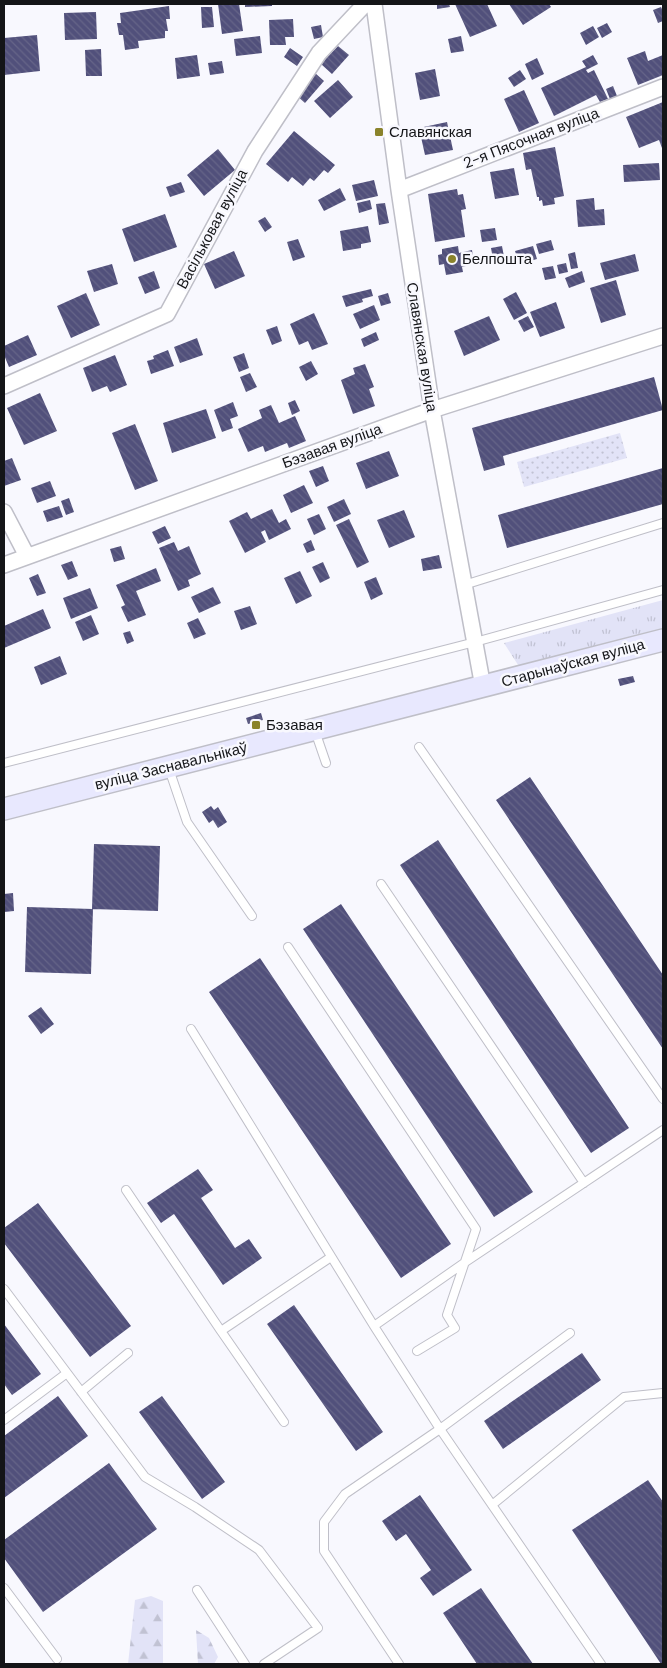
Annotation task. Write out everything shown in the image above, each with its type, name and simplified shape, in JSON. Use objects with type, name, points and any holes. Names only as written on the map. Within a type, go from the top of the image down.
[{"type":"main road","name":"Старынаўская вуліца","points":[[483,687],[663,640]]},
{"type":"main road","name":"вуліца Заснавальнікаў","points":[[4,809],[314,729],[404,709],[483,687]]},
{"type":"street","name":"Васільковая вуліца","points":[[4,386],[167,314],[255,151],[319,53],[365,4]]},
{"type":"street","name":"Славянская вуліца","points":[[374,4],[399,190],[432,410],[483,687]]},
{"type":"street","name":"2-я Пясочная вуліца","points":[[399,190],[663,87]]},
{"type":"street","name":"Бэзавая вуліца","points":[[4,566],[27,556],[432,410],[663,336]]},
{"type":"street","points":[[4,512],[27,556]]},
{"type":"lane","points":[[464,585],[663,523]]},
{"type":"lane","points":[[4,763],[475,642],[663,590]]},
{"type":"lane","points":[[314,729],[326,762]]},
{"type":"lane","points":[[419,747],[663,1100]]},
{"type":"lane","points":[[168,767],[186,822],[252,916]]},
{"type":"lane","points":[[382,884],[584,1183]]},
{"type":"lane","points":[[288,947],[476,1229],[447,1315],[455,1328],[417,1352]]},
{"type":"lane","points":[[191,1029],[331,1257],[440,1429],[601,1664]]},
{"type":"lane","points":[[374,1326],[464,1263],[663,1130]]},
{"type":"lane","points":[[126,1190],[284,1422]]},
{"type":"lane","points":[[221,1331],[331,1257]]},
{"type":"lane","points":[[4,1289],[145,1477],[195,1506],[259,1550],[318,1628],[264,1664]]},
{"type":"lane","points":[[399,1664],[324,1551],[324,1522],[345,1494],[440,1429],[570,1333]]},
{"type":"lane","points":[[81,1392],[128,1353]]},
{"type":"lane","points":[[4,1420],[67,1373]]},
{"type":"lane","points":[[492,1505],[624,1398],[663,1393]]},
{"type":"lane","points":[[4,1588],[57,1659]]},
{"type":"lane","points":[[197,1590],[246,1664]]},
{"type":"green space","points":[[620,433],[627,458],[524,487],[517,462]]},
{"type":"green space","points":[[663,600],[663,629],[520,668],[504,643]]},
{"type":"green space","points":[[151,1596],[163,1601],[163,1664],[128,1664],[135,1600]]},
{"type":"green space","points":[[196,1630],[209,1638],[218,1657],[214,1664],[198,1664]]},
{"type":"building","points":[[218,4],[239,4],[243,31],[222,34]]},
{"type":"building","points":[[245,4],[272,4],[272,6],[245,7]]},
{"type":"building","points":[[437,4],[449,4],[450,7],[437,9]]},
{"type":"building","points":[[455,4],[487,4],[497,26],[470,37]]},
{"type":"building","points":[[509,4],[549,4],[551,7],[523,25]]},
{"type":"building","points":[[169,6],[170,19],[166,19],[168,31],[165,31],[165,38],[138,41],[139,48],[125,50],[123,35],[119,35],[117,23],[121,23],[120,13]]},
{"type":"building","points":[[201,7],[212,7],[214,27],[202,28]]},
{"type":"building","points":[[661,7],[663,21],[658,23],[653,10]]},
{"type":"building","points":[[96,12],[97,39],[65,40],[64,13]]},
{"type":"building","points":[[293,19],[294,37],[285,37],[286,45],[270,45],[269,20]]},
{"type":"building","points":[[607,23],[612,32],[602,38],[597,28]]},
{"type":"building","points":[[321,25],[323,37],[314,39],[311,27]]},
{"type":"building","points":[[593,26],[599,37],[586,45],[580,33]]},
{"type":"building","points":[[37,35],[40,71],[4,75],[4,38]]},
{"type":"building","points":[[260,36],[262,53],[236,56],[234,39]]},
{"type":"building","points":[[461,36],[464,51],[451,53],[448,39]]},
{"type":"building","points":[[338,46],[349,55],[332,74],[321,64]]},
{"type":"building","points":[[290,48],[303,57],[297,66],[284,57]]},
{"type":"building","points":[[101,49],[102,76],[86,76],[85,50]]},
{"type":"building","points":[[645,51],[648,61],[663,55],[663,75],[638,85],[627,58]]},
{"type":"building","points":[[197,55],[200,76],[177,79],[175,58]]},
{"type":"building","points":[[593,55],[598,64],[586,70],[588,73],[594,70],[608,99],[600,102],[596,95],[554,116],[541,88],[586,67],[582,61]]},
{"type":"building","points":[[537,58],[544,74],[532,80],[525,64]]},
{"type":"building","points":[[222,61],[224,73],[210,75],[208,63]]},
{"type":"building","points":[[435,69],[440,96],[420,100],[415,73]]},
{"type":"building","points":[[520,70],[526,79],[514,87],[508,78]]},
{"type":"building","points":[[315,73],[324,81],[305,103],[296,95]]},
{"type":"building","points":[[338,80],[353,97],[330,118],[314,101]]},
{"type":"building","points":[[613,86],[617,96],[610,99],[606,89]]},
{"type":"building","points":[[524,90],[539,123],[519,132],[504,99]]},
{"type":"building","points":[[663,102],[663,147],[659,140],[639,148],[626,117]]},
{"type":"building","points":[[447,122],[453,150],[425,155],[419,128]]},
{"type":"building","points":[[294,131],[335,165],[328,173],[324,170],[314,181],[310,178],[303,186],[292,177],[288,182],[266,164]]},
{"type":"building","points":[[555,147],[564,196],[554,198],[555,204],[543,206],[542,200],[539,201],[539,197],[537,197],[531,169],[526,170],[523,153]]},
{"type":"building","points":[[218,149],[235,170],[204,196],[187,175]]},
{"type":"building","points":[[659,163],[660,180],[624,182],[623,165]]},
{"type":"building","points":[[514,168],[519,195],[495,199],[490,172]]},
{"type":"building","points":[[374,180],[378,196],[356,201],[352,185]]},
{"type":"building","points":[[181,182],[185,192],[170,197],[166,187]]},
{"type":"building","points":[[340,188],[346,200],[324,211],[318,200]]},
{"type":"building","points":[[457,189],[458,195],[463,194],[466,209],[461,210],[465,237],[435,242],[428,194]]},
{"type":"building","points":[[594,198],[595,210],[604,209],[605,225],[578,227],[576,200]]},
{"type":"building","points":[[370,200],[372,209],[359,213],[357,203]]},
{"type":"building","points":[[385,203],[389,223],[379,225],[376,204]]},
{"type":"building","points":[[165,214],[177,247],[134,262],[122,229]]},
{"type":"building","points":[[265,217],[272,227],[265,232],[258,221]]},
{"type":"building","points":[[368,226],[371,242],[361,244],[361,248],[343,251],[340,231]]},
{"type":"building","points":[[495,228],[497,240],[482,242],[480,230]]},
{"type":"building","points":[[298,239],[305,257],[293,261],[287,242]]},
{"type":"building","points":[[551,240],[554,250],[539,254],[536,244]]},
{"type":"building","name":"Белпошта","points":[[458,246],[459,253],[472,250],[474,264],[462,267],[463,272],[446,275],[444,264],[439,265],[438,255],[442,254],[442,249]]},
{"type":"building","points":[[502,246],[505,262],[494,265],[491,248]]},
{"type":"building","points":[[533,246],[537,259],[519,264],[515,251]]},
{"type":"building","points":[[234,251],[245,276],[215,289],[204,264]]},
{"type":"building","points":[[575,252],[578,268],[571,269],[568,254]]},
{"type":"building","points":[[635,254],[639,271],[605,280],[600,263]]},
{"type":"building","points":[[566,263],[568,272],[559,274],[557,265]]},
{"type":"building","points":[[112,264],[118,284],[94,292],[87,271]]},
{"type":"building","points":[[553,266],[556,278],[545,280],[542,268]]},
{"type":"building","points":[[154,271],[160,288],[145,294],[138,277]]},
{"type":"building","points":[[582,271],[585,282],[569,288],[565,278]]},
{"type":"building","points":[[616,280],[626,315],[601,323],[590,288]]},
{"type":"building","points":[[371,289],[373,296],[362,299],[363,302],[346,307],[342,296]]},
{"type":"building","points":[[516,292],[527,313],[514,320],[503,299]]},
{"type":"building","points":[[86,293],[100,325],[71,338],[57,306]]},
{"type":"building","points":[[388,293],[391,303],[381,306],[378,296]]},
{"type":"building","points":[[556,302],[565,328],[540,337],[530,312]]},
{"type":"building","points":[[374,305],[380,320],[360,329],[353,314]]},
{"type":"building","points":[[314,313],[328,344],[312,350],[308,341],[299,345],[290,324]]},
{"type":"building","points":[[489,316],[500,340],[464,356],[454,331]]},
{"type":"building","points":[[528,316],[534,327],[524,332],[518,321]]},
{"type":"building","points":[[277,326],[282,341],[272,345],[266,330]]},
{"type":"building","points":[[376,332],[379,340],[364,347],[361,339]]},
{"type":"building","points":[[28,335],[37,355],[9,367],[4,355],[4,346]]},
{"type":"building","points":[[197,338],[203,355],[180,363],[174,347]]},
{"type":"building","points":[[168,350],[174,366],[151,374],[147,361],[154,359],[153,356]]},
{"type":"building","points":[[244,353],[249,368],[239,372],[233,357]]},
{"type":"building","points":[[115,355],[127,385],[110,392],[107,386],[92,392],[83,368]]},
{"type":"building","points":[[311,361],[318,374],[306,381],[299,367]]},
{"type":"building","points":[[365,364],[374,387],[369,389],[375,406],[353,414],[341,380],[355,374],[353,368]]},
{"type":"building","points":[[250,373],[257,387],[246,392],[240,377]]},
{"type":"building","points":[[654,377],[663,410],[503,456],[505,465],[484,471],[472,428]]},
{"type":"building","points":[[40,393],[57,431],[24,445],[7,408]]},
{"type":"building","points":[[295,400],[300,411],[292,415],[288,403]]},
{"type":"building","points":[[233,402],[238,416],[230,419],[233,428],[222,432],[214,410]]},
{"type":"building","points":[[271,405],[279,423],[295,416],[306,441],[289,448],[287,443],[265,452],[263,446],[248,452],[238,429],[262,418],[259,410]]},
{"type":"building","points":[[206,409],[216,438],[172,453],[163,423]]},
{"type":"building","points":[[135,424],[158,481],[135,490],[112,433]]},
{"type":"building","points":[[389,451],[399,476],[366,489],[356,463]]},
{"type":"building","points":[[12,458],[21,480],[4,486],[4,461]]},
{"type":"building","points":[[323,466],[329,481],[316,487],[309,471]]},
{"type":"building","points":[[663,468],[663,504],[507,548],[498,515]]},
{"type":"building","points":[[50,481],[56,496],[37,503],[31,488]]},
{"type":"building","points":[[304,485],[313,503],[291,513],[283,495]]},
{"type":"building","points":[[69,498],[74,512],[66,515],[61,501]]},
{"type":"building","points":[[344,499],[351,514],[334,522],[327,507]]},
{"type":"building","points":[[59,506],[63,517],[47,522],[43,511]]},
{"type":"building","points":[[272,509],[279,523],[286,519],[291,529],[269,540],[265,530],[261,532],[266,542],[245,553],[229,521],[247,512],[251,519]]},
{"type":"building","points":[[404,510],[415,537],[389,548],[377,520]]},
{"type":"building","points":[[319,514],[326,529],[314,535],[307,519]]},
{"type":"building","points":[[349,519],[369,562],[357,568],[336,525]]},
{"type":"building","points":[[165,526],[171,538],[158,544],[152,532]]},
{"type":"building","points":[[311,540],[315,550],[307,553],[303,544]]},
{"type":"building","points":[[174,542],[178,551],[189,546],[201,574],[188,580],[190,586],[178,591],[159,548]]},
{"type":"building","points":[[121,546],[125,559],[114,562],[110,549]]},
{"type":"building","points":[[439,555],[442,568],[423,571],[421,559]]},
{"type":"building","points":[[72,561],[78,576],[68,580],[61,565]]},
{"type":"building","points":[[323,562],[330,578],[320,583],[312,567]]},
{"type":"building","points":[[156,568],[161,581],[136,591],[146,615],[128,622],[121,607],[125,605],[116,585]]},
{"type":"building","points":[[300,571],[312,596],[296,604],[284,578]]},
{"type":"building","points":[[38,574],[46,593],[37,596],[29,578]]},
{"type":"building","points":[[376,577],[383,594],[371,600],[364,582]]},
{"type":"building","points":[[213,587],[221,603],[199,613],[191,597]]},
{"type":"building","points":[[90,588],[98,608],[71,619],[63,598]]},
{"type":"building","points":[[250,606],[257,624],[241,630],[234,611]]},
{"type":"building","points":[[43,609],[51,628],[4,648],[4,626]]},
{"type":"building","points":[[91,615],[99,634],[83,641],[75,622]]},
{"type":"building","points":[[198,618],[206,634],[194,639],[187,623]]},
{"type":"building","points":[[130,631],[134,641],[127,644],[123,633]]},
{"type":"building","points":[[60,656],[67,674],[41,685],[34,667]]},
{"type":"building","points":[[633,676],[635,682],[620,686],[618,679]]},
{"type":"building","points":[[261,713],[263,720],[248,724],[246,718]]},
{"type":"building","points":[[530,777],[663,975],[663,1049],[496,800]]},
{"type":"building","points":[[211,806],[214,810],[218,807],[227,822],[218,828],[213,820],[209,823],[202,812]]},
{"type":"building","points":[[438,840],[629,1128],[591,1153],[400,865]]},
{"type":"building","points":[[94,844],[160,846],[158,911],[92,909]]},
{"type":"building","points":[[13,893],[14,911],[4,912],[4,894]]},
{"type":"building","points":[[341,904],[533,1192],[494,1217],[303,929]]},
{"type":"building","points":[[27,907],[93,909],[91,974],[25,972]]},
{"type":"building","points":[[260,958],[451,1244],[401,1278],[209,992]]},
{"type":"building","points":[[41,1007],[54,1024],[41,1034],[28,1016]]},
{"type":"building","points":[[198,1169],[213,1190],[201,1198],[235,1248],[249,1239],[262,1258],[223,1285],[174,1214],[161,1223],[147,1203]]},
{"type":"building","points":[[38,1203],[131,1326],[90,1357],[4,1243],[4,1228]]},
{"type":"building","points":[[294,1305],[383,1432],[356,1451],[267,1324]]},
{"type":"building","points":[[4,1324],[41,1374],[12,1395],[4,1384]]},
{"type":"building","points":[[582,1353],[601,1380],[503,1449],[484,1421]]},
{"type":"building","points":[[58,1396],[88,1436],[4,1498],[4,1436]]},
{"type":"building","points":[[162,1396],[225,1482],[202,1499],[139,1412]]},
{"type":"building","points":[[109,1463],[157,1529],[43,1612],[4,1558],[4,1540]]},
{"type":"building","points":[[648,1480],[663,1502],[663,1664],[661,1664],[572,1530]]},
{"type":"building","points":[[420,1495],[472,1570],[433,1596],[420,1578],[431,1570],[406,1534],[396,1541],[382,1521]]},
{"type":"building","points":[[481,1588],[533,1664],[477,1664],[443,1613]]},
{"type":"place","name":"Славянская","points":[[379,132]]},
{"type":"place","name":"Белпошта","points":[[452,259]]},
{"type":"place","name":"Бэзавая","points":[[256,725]]}]
